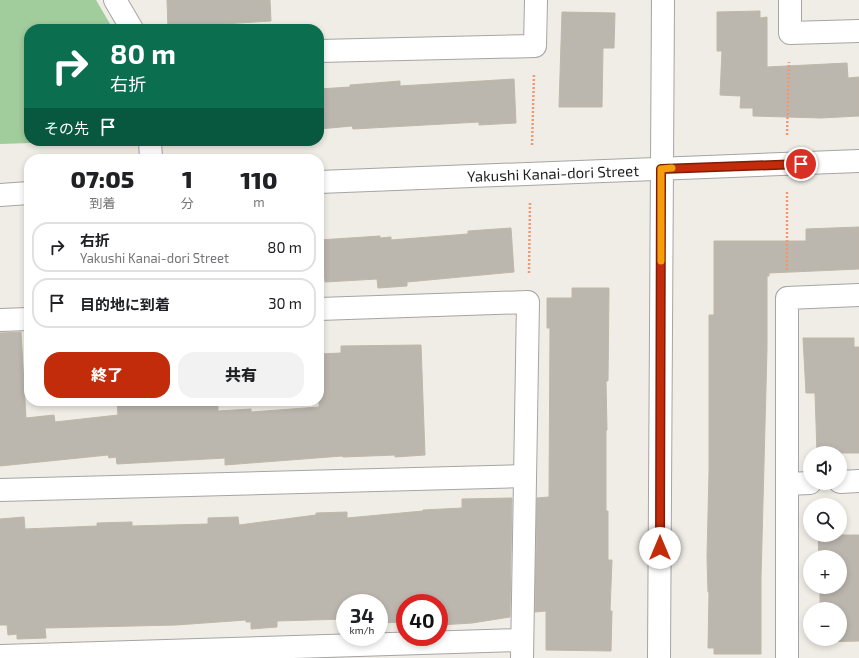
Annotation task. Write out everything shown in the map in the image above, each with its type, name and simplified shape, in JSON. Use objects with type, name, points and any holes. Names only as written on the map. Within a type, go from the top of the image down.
[{"type":"street","points":[[116,0],[129,24]]},
{"type":"street","points":[[324,51],[535,46],[536,0]]},
{"type":"street","points":[[659,658],[663,0]]},
{"type":"street","points":[[790,0],[790,33],[859,31]]},
{"type":"street","name":"Yakushi Kanai-dori Street","points":[[324,182],[859,161]]},
{"type":"street","points":[[0,195],[24,194]]},
{"type":"street","points":[[787,658],[787,298],[859,295]]},
{"type":"street","points":[[1,656],[522,649],[528,302],[324,309]]},
{"type":"street","points":[[0,320],[24,319]]},
{"type":"street","points":[[0,490],[526,476]]},
{"type":"street","points":[[847,482],[859,481]]},
{"type":"street","points":[[787,484],[803,483]]},
{"type":"green space","points":[[0,0],[96,0],[110,24],[24,24],[24,143],[0,144]]},
{"type":"building","points":[[167,0],[270,0],[271,21],[223,24],[168,24]]},
{"type":"building","points":[[760,11],[760,18],[767,17],[767,67],[847,63],[848,78],[859,77],[859,116],[821,118],[753,116],[753,108],[740,108],[741,96],[720,95],[722,51],[717,51],[717,12]]},
{"type":"building","points":[[562,12],[615,13],[614,48],[603,48],[602,107],[559,107]]},
{"type":"building","points":[[514,79],[516,123],[479,125],[479,122],[353,129],[352,126],[324,129],[324,89],[400,81],[400,86]]},
{"type":"building","points":[[859,227],[859,269],[769,273],[769,276],[767,276],[761,654],[714,654],[714,648],[708,648],[709,592],[707,557],[709,472],[709,315],[714,315],[714,241],[806,241],[806,229]]},
{"type":"building","points":[[511,228],[514,272],[407,282],[407,286],[378,288],[377,279],[325,282],[324,240],[380,236],[380,238],[391,237],[391,240],[468,234],[468,231]]},
{"type":"building","points":[[572,288],[609,288],[608,381],[606,381],[606,511],[608,511],[608,560],[612,560],[610,611],[612,611],[611,651],[546,650],[546,611],[535,612],[537,498],[549,497],[550,328],[547,328],[547,298],[572,298]]},
{"type":"building","points":[[21,332],[24,406],[25,406],[26,418],[54,415],[55,422],[118,415],[117,406],[218,406],[218,411],[251,409],[251,412],[324,406],[324,354],[341,353],[341,346],[421,345],[425,455],[395,457],[395,455],[342,456],[225,465],[225,458],[117,464],[116,457],[109,458],[108,455],[0,466],[0,333]]},
{"type":"building","points":[[803,338],[854,338],[854,347],[859,347],[859,453],[847,453],[847,446],[817,446],[815,393],[806,393]]},
{"type":"building","points":[[512,498],[510,617],[472,623],[448,624],[448,594],[396,594],[396,622],[388,623],[388,594],[336,594],[336,619],[277,621],[277,627],[251,629],[251,622],[246,622],[246,620],[176,625],[45,628],[46,638],[17,639],[17,634],[8,635],[7,625],[0,625],[0,519],[24,517],[25,529],[97,526],[97,523],[132,522],[132,526],[208,524],[208,518],[238,517],[239,525],[316,515],[316,513],[347,512],[347,518],[423,510],[462,508],[462,499]]},
{"type":"building","points":[[847,535],[859,535],[859,641],[847,641],[847,602],[820,602],[820,594],[847,594],[847,550],[819,550],[818,542],[847,542]]},
{"type":"slow traffic","points":[[661,261],[661,169],[672,168]]},
{"type":"route","points":[[660,548],[661,169],[801,164]]}]
